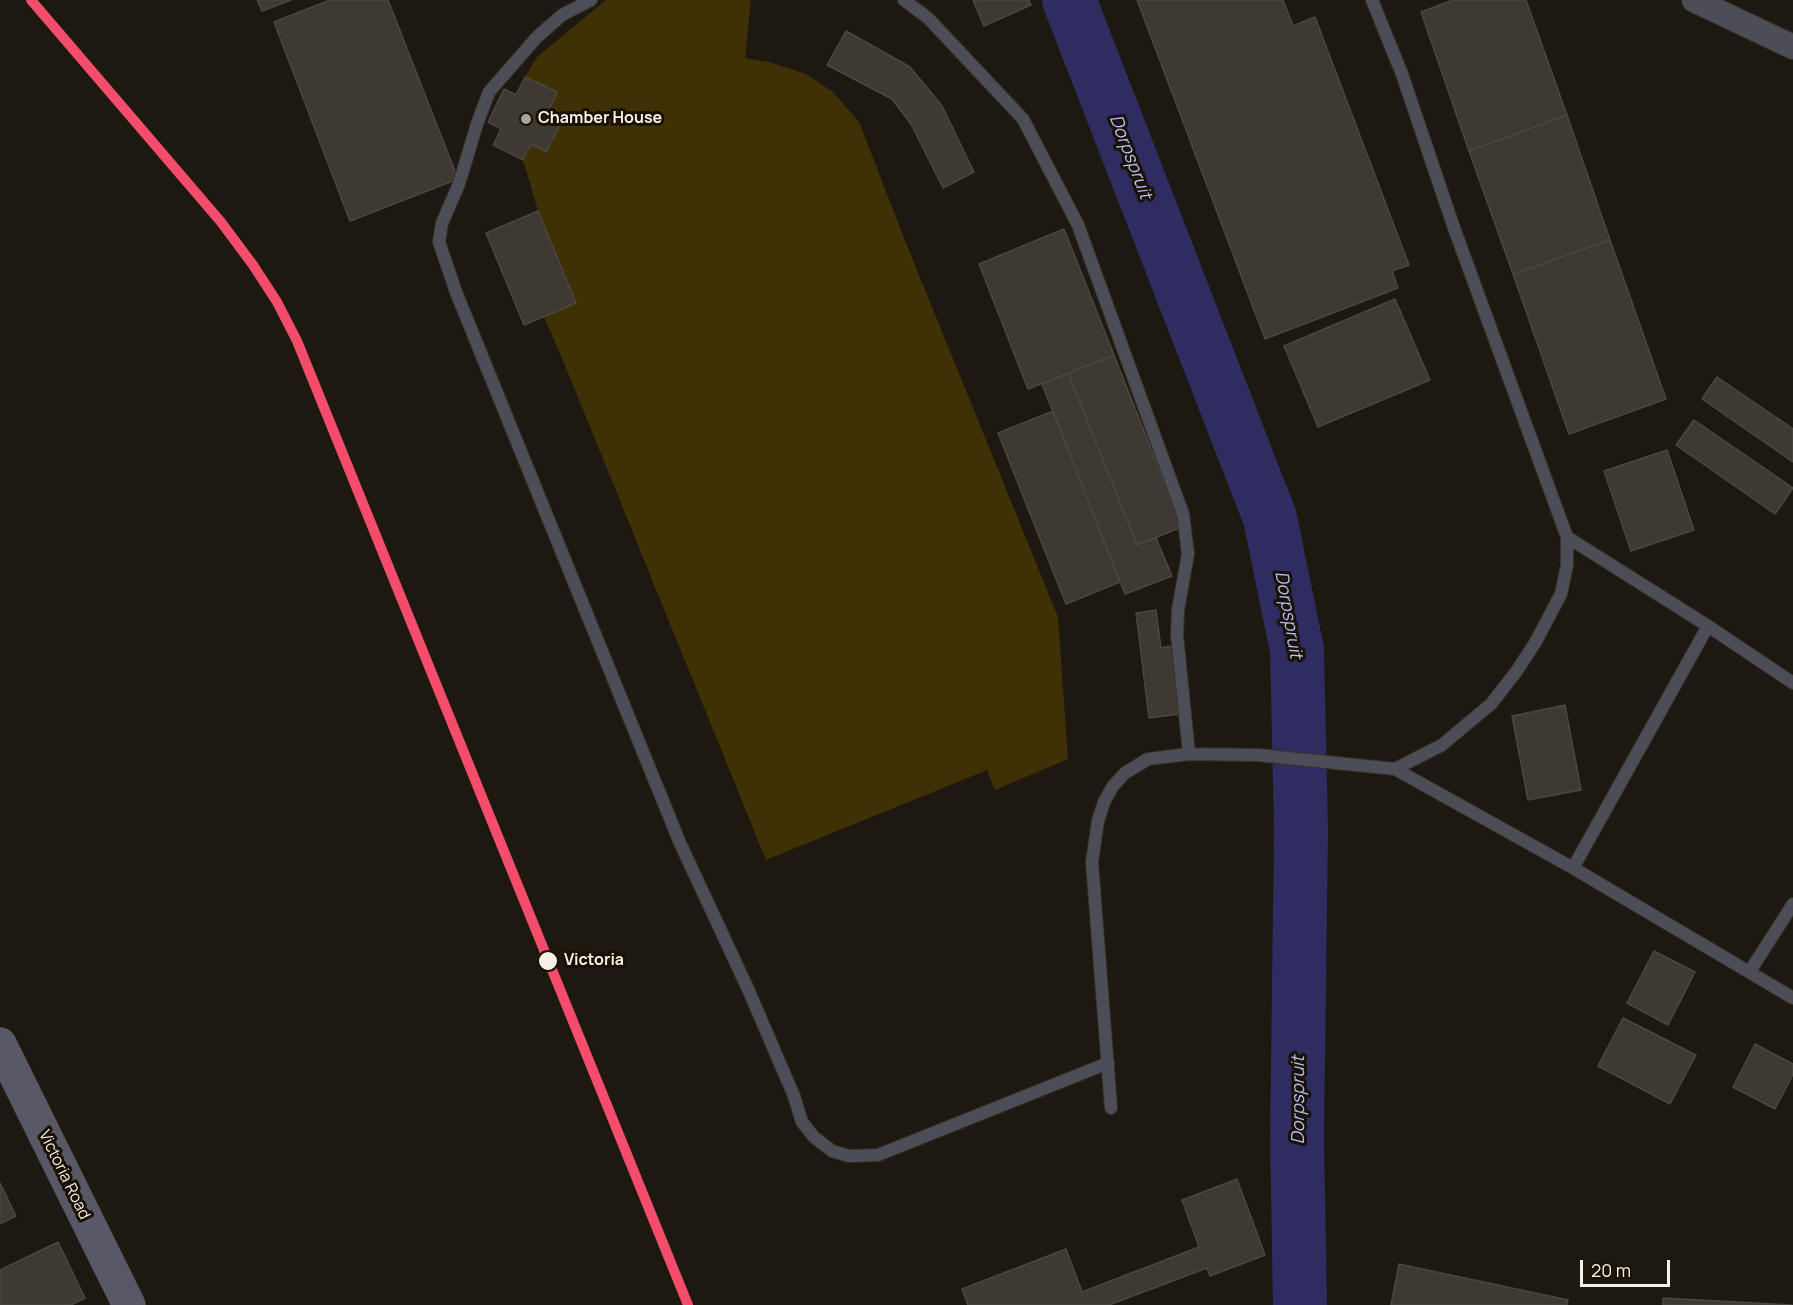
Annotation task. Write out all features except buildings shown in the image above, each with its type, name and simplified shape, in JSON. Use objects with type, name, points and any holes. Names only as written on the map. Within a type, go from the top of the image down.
[{"type":"main road","name":"Victoria Road","points":[[0,1044],[124,1301]]},
{"type":"street","points":[[1694,0],[1793,47]]},
{"type":"lane","points":[[591,0],[562,15],[537,37],[489,92],[459,184],[442,223],[439,242],[456,292],[680,843],[748,989],[794,1096],[802,1122],[814,1137],[832,1151],[849,1156],[878,1155],[1108,1063]]},
{"type":"lane","points":[[904,0],[928,18],[1023,119],[1078,225],[1183,514],[1188,554],[1178,610],[1177,635],[1188,754]]},
{"type":"lane","points":[[1372,0],[1402,74],[1454,228],[1567,537],[1568,565],[1561,594],[1535,643],[1491,704],[1442,745],[1395,768]]},
{"type":"lane","points":[[1567,537],[1793,683]]},
{"type":"lane","points":[[1573,868],[1708,626]]},
{"type":"lane","points":[[1112,1108],[1092,862],[1098,821],[1104,802],[1113,786],[1125,773],[1148,759],[1188,754],[1258,755],[1395,768],[1573,868],[1793,998]]},
{"type":"lane","points":[[1750,971],[1793,904]]},
{"type":"shaded area","points":[[606,0],[751,0],[745,58],[769,62],[806,74],[833,92],[859,122],[1058,617],[1068,759],[995,790],[987,770],[766,860],[544,317],[576,303],[538,211],[523,160],[531,144],[546,152],[563,117],[549,110],[557,92],[525,77],[537,57]]},
{"type":"waterway","name":"Dorpspruit","points":[[1069,0],[1270,518],[1297,650],[1301,830],[1297,1138],[1300,1305]]},
{"type":"transit line","points":[[31,0],[221,222],[277,302],[297,341],[688,1305]]},
{"type":"place","name":"Chamber House","points":[[526,119]]},
{"type":"place","name":"Victoria","points":[[548,961]]}]
